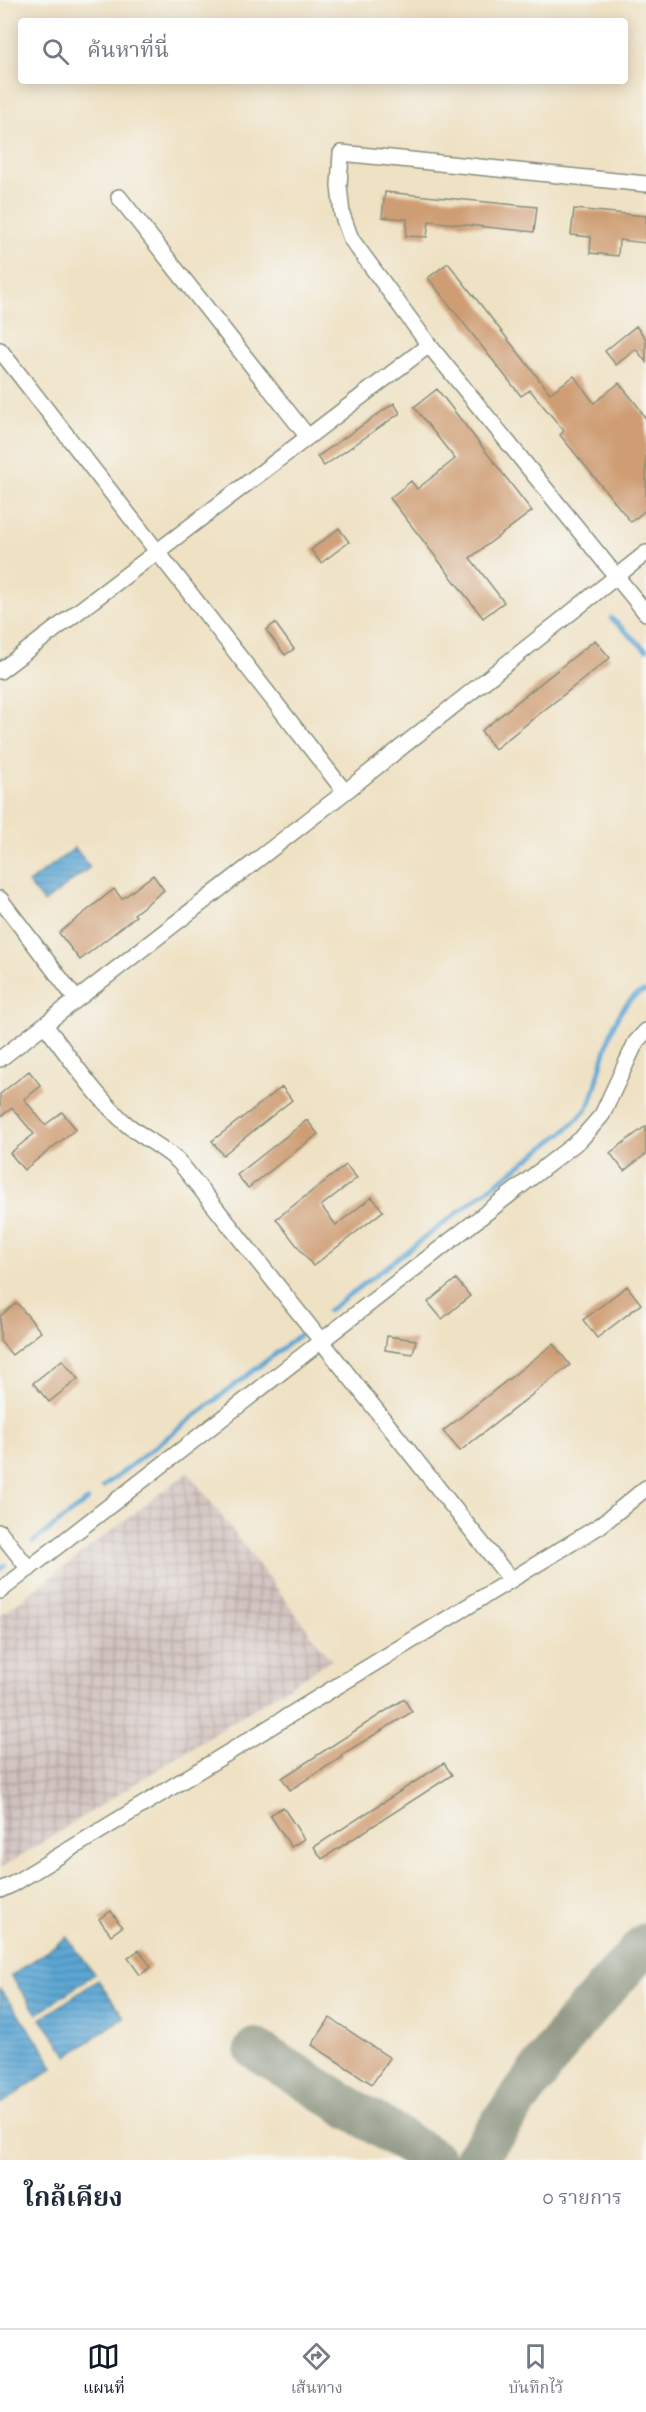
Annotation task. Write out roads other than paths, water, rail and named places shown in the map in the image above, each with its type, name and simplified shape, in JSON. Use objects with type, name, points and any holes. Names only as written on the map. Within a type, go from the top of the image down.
[{"type":"lane","points":[[646,184],[341,153],[339,186],[342,214],[351,239],[429,345],[646,613]]},
{"type":"lane","points":[[118,197],[308,437]]},
{"type":"lane","points":[[0,671],[429,345]]},
{"type":"lane","points":[[0,350],[345,792]]},
{"type":"lane","points":[[0,1059],[345,792],[646,554]]},
{"type":"lane","points":[[0,899],[75,999]]},
{"type":"lane","points":[[45,1025],[106,1104],[126,1124],[166,1149],[180,1163],[511,1580]]},
{"type":"lane","points":[[0,1591],[581,1139],[602,1115],[636,1042],[646,1031]]},
{"type":"lane","points":[[0,1890],[601,1525],[646,1488]]},
{"type":"lane","points":[[0,1532],[28,1569]]},
{"type":"water","points":[[75,848],[90,867],[44,903],[28,883]]},
{"type":"water","points":[[67,1937],[94,1974],[37,2014],[11,1976]]},
{"type":"water","points":[[98,1980],[124,2017],[68,2056],[41,2019]]},
{"type":"water","points":[[0,1989],[44,2050],[53,2068],[0,2105]]},
{"type":"waterway","points":[[611,618],[646,650]]},
{"type":"waterway","points":[[328,1311],[565,1131],[582,1115],[595,1090],[615,1023],[623,1008],[633,997],[646,991]]},
{"type":"waterway","points":[[103,1487],[302,1333]]},
{"type":"waterway","points":[[33,1542],[88,1500]]},
{"type":"waterway","points":[[0,1569],[5,1565]]}]
